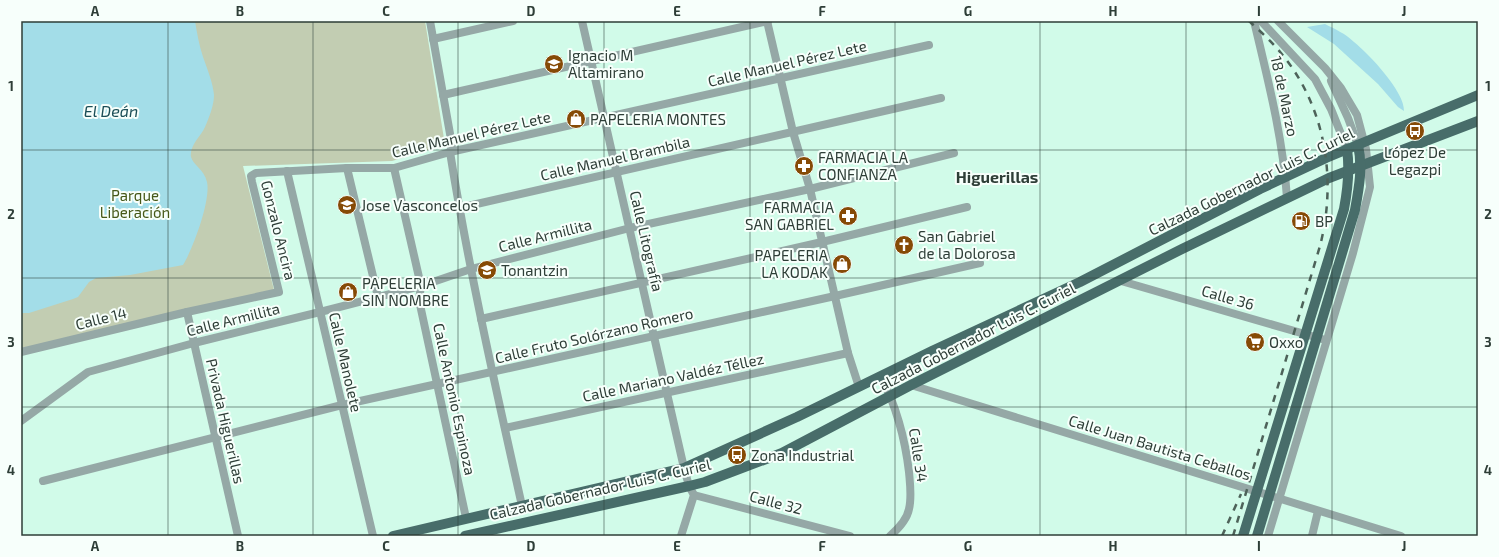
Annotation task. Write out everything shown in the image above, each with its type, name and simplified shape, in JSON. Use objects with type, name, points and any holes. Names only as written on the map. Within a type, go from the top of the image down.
[{"type":"main road","name":"Calzada Gobernador Luis C. Curiel","points":[[393,536],[684,468],[797,417],[932,351],[1080,282],[1286,177],[1346,149],[1362,144],[1478,95]]},
{"type":"main road","name":"Calzada Gobernador Luis C. Curiel","points":[[465,536],[692,491],[705,482],[782,453],[911,385],[1287,198],[1349,170],[1478,121]]},
{"type":"main road","points":[[1257,536],[1274,498],[1322,339],[1355,210],[1365,164],[1362,144]]},
{"type":"main road","points":[[1244,536],[1344,208],[1349,170],[1346,149]]},
{"type":"street","points":[[430,21],[452,145],[450,152],[459,208],[481,319],[522,506]]},
{"type":"street","points":[[433,39],[513,21]]},
{"type":"street","name":"Calle Litografía","points":[[582,21],[684,468],[692,491]]},
{"type":"street","points":[[443,95],[768,21],[793,132],[810,189],[848,353],[859,387]]},
{"type":"street","name":"18 de Marzo","points":[[1254,21],[1276,113],[1286,177],[1287,198]]},
{"type":"street","points":[[1261,21],[1314,79],[1331,109],[1346,149]]},
{"type":"street","points":[[1278,21],[1325,68],[1348,118],[1362,144]]},
{"type":"street","name":"Calle Manuel Pérez Lete","points":[[251,176],[256,173],[287,171],[347,168],[394,168],[450,152],[928,45]]},
{"type":"street","name":"Calle Manuel Brambila","points":[[459,208],[941,98]]},
{"type":"street","name":"Calle Armillita","points":[[21,421],[88,372],[194,343],[421,286],[471,269],[630,228],[810,189],[954,153]]},
{"type":"street","points":[[347,168],[378,297]]},
{"type":"street","name":"Calle Antonio Espinoza","points":[[394,168],[421,286],[419,300],[466,518]]},
{"type":"street","name":"Calle Manolete","points":[[287,171],[373,536]]},
{"type":"street","name":"Gonzalo Ancira","points":[[187,312],[279,292],[251,176]]},
{"type":"street","points":[[481,319],[822,242],[967,207]]},
{"type":"street","name":"Calle Fruto Solórzano Romero","points":[[43,481],[342,405],[980,263]]},
{"type":"street","name":"Calle 36","points":[[1121,280],[1322,339]]},
{"type":"street","name":"Privada Higuerillas","points":[[187,312],[238,536]]},
{"type":"street","name":"Calle 14","points":[[21,352],[187,312]]},
{"type":"street","name":"Calle Mariano Valdéz Téllez","points":[[505,428],[848,353]]},
{"type":"street","name":"Calle 34","points":[[881,376],[891,396],[903,434],[907,455],[910,496],[909,510],[899,528],[890,536]]},
{"type":"street","name":"Calle Juan Bautista Ceballos","points":[[911,385],[1401,536]]},
{"type":"street","points":[[681,536],[692,491]]},
{"type":"street","name":"Calle 32","points":[[692,491],[850,536]]},
{"type":"street","points":[[1268,536],[1274,498]]},
{"type":"street","points":[[1312,536],[1318,511]]},
{"type":"green space","name":"Parque Liberación","points":[[21,21],[425,21],[445,145],[392,161],[243,166],[274,290],[21,350]]},
{"type":"water","name":"El Deán","points":[[21,21],[195,21],[200,48],[211,81],[214,99],[208,120],[193,145],[191,153],[192,160],[206,178],[208,190],[204,212],[192,248],[183,265],[130,275],[96,278],[89,282],[78,297],[29,313],[21,313]]},
{"type":"water","points":[[1325,24],[1348,37],[1377,64],[1399,94],[1403,103],[1404,111],[1398,107],[1378,84],[1334,44],[1307,27]]},
{"type":"railway","points":[[1233,536],[1320,246],[1325,221],[1327,196],[1327,170],[1324,145],[1318,120],[1308,97],[1296,74],[1281,53],[1249,21]]},
{"type":"railway","points":[[1222,536],[1241,494]]},
{"type":"place","name":"Ignacio M Altamirano","points":[[554,64]]},
{"type":"place","name":"PAPELERIA MONTES","points":[[576,119]]},
{"type":"place","name":"López De Legazpi","points":[[1415,131]]},
{"type":"place","name":"FARMACIA LA CONFIANZA","points":[[804,166]]},
{"type":"place","name":"Jose Vasconcelos","points":[[347,205]]},
{"type":"place","name":"FARMACIA SAN GABRIEL","points":[[848,216]]},
{"type":"place","name":"BP","points":[[1301,221]]},
{"type":"place","name":"San Gabriel de la Dolorosa","points":[[904,245]]},
{"type":"place","name":"PAPELERIA LA KODAK","points":[[842,264]]},
{"type":"place","name":"Tonantzin","points":[[487,270]]},
{"type":"place","name":"PAPELERIA SIN NOMBRE","points":[[348,292]]},
{"type":"place","name":"Oxxo","points":[[1255,342]]},
{"type":"place","name":"Zona Industrial","points":[[737,455]]},
{"type":"district","name":"Higuerillas","points":[[997,176]]}]
